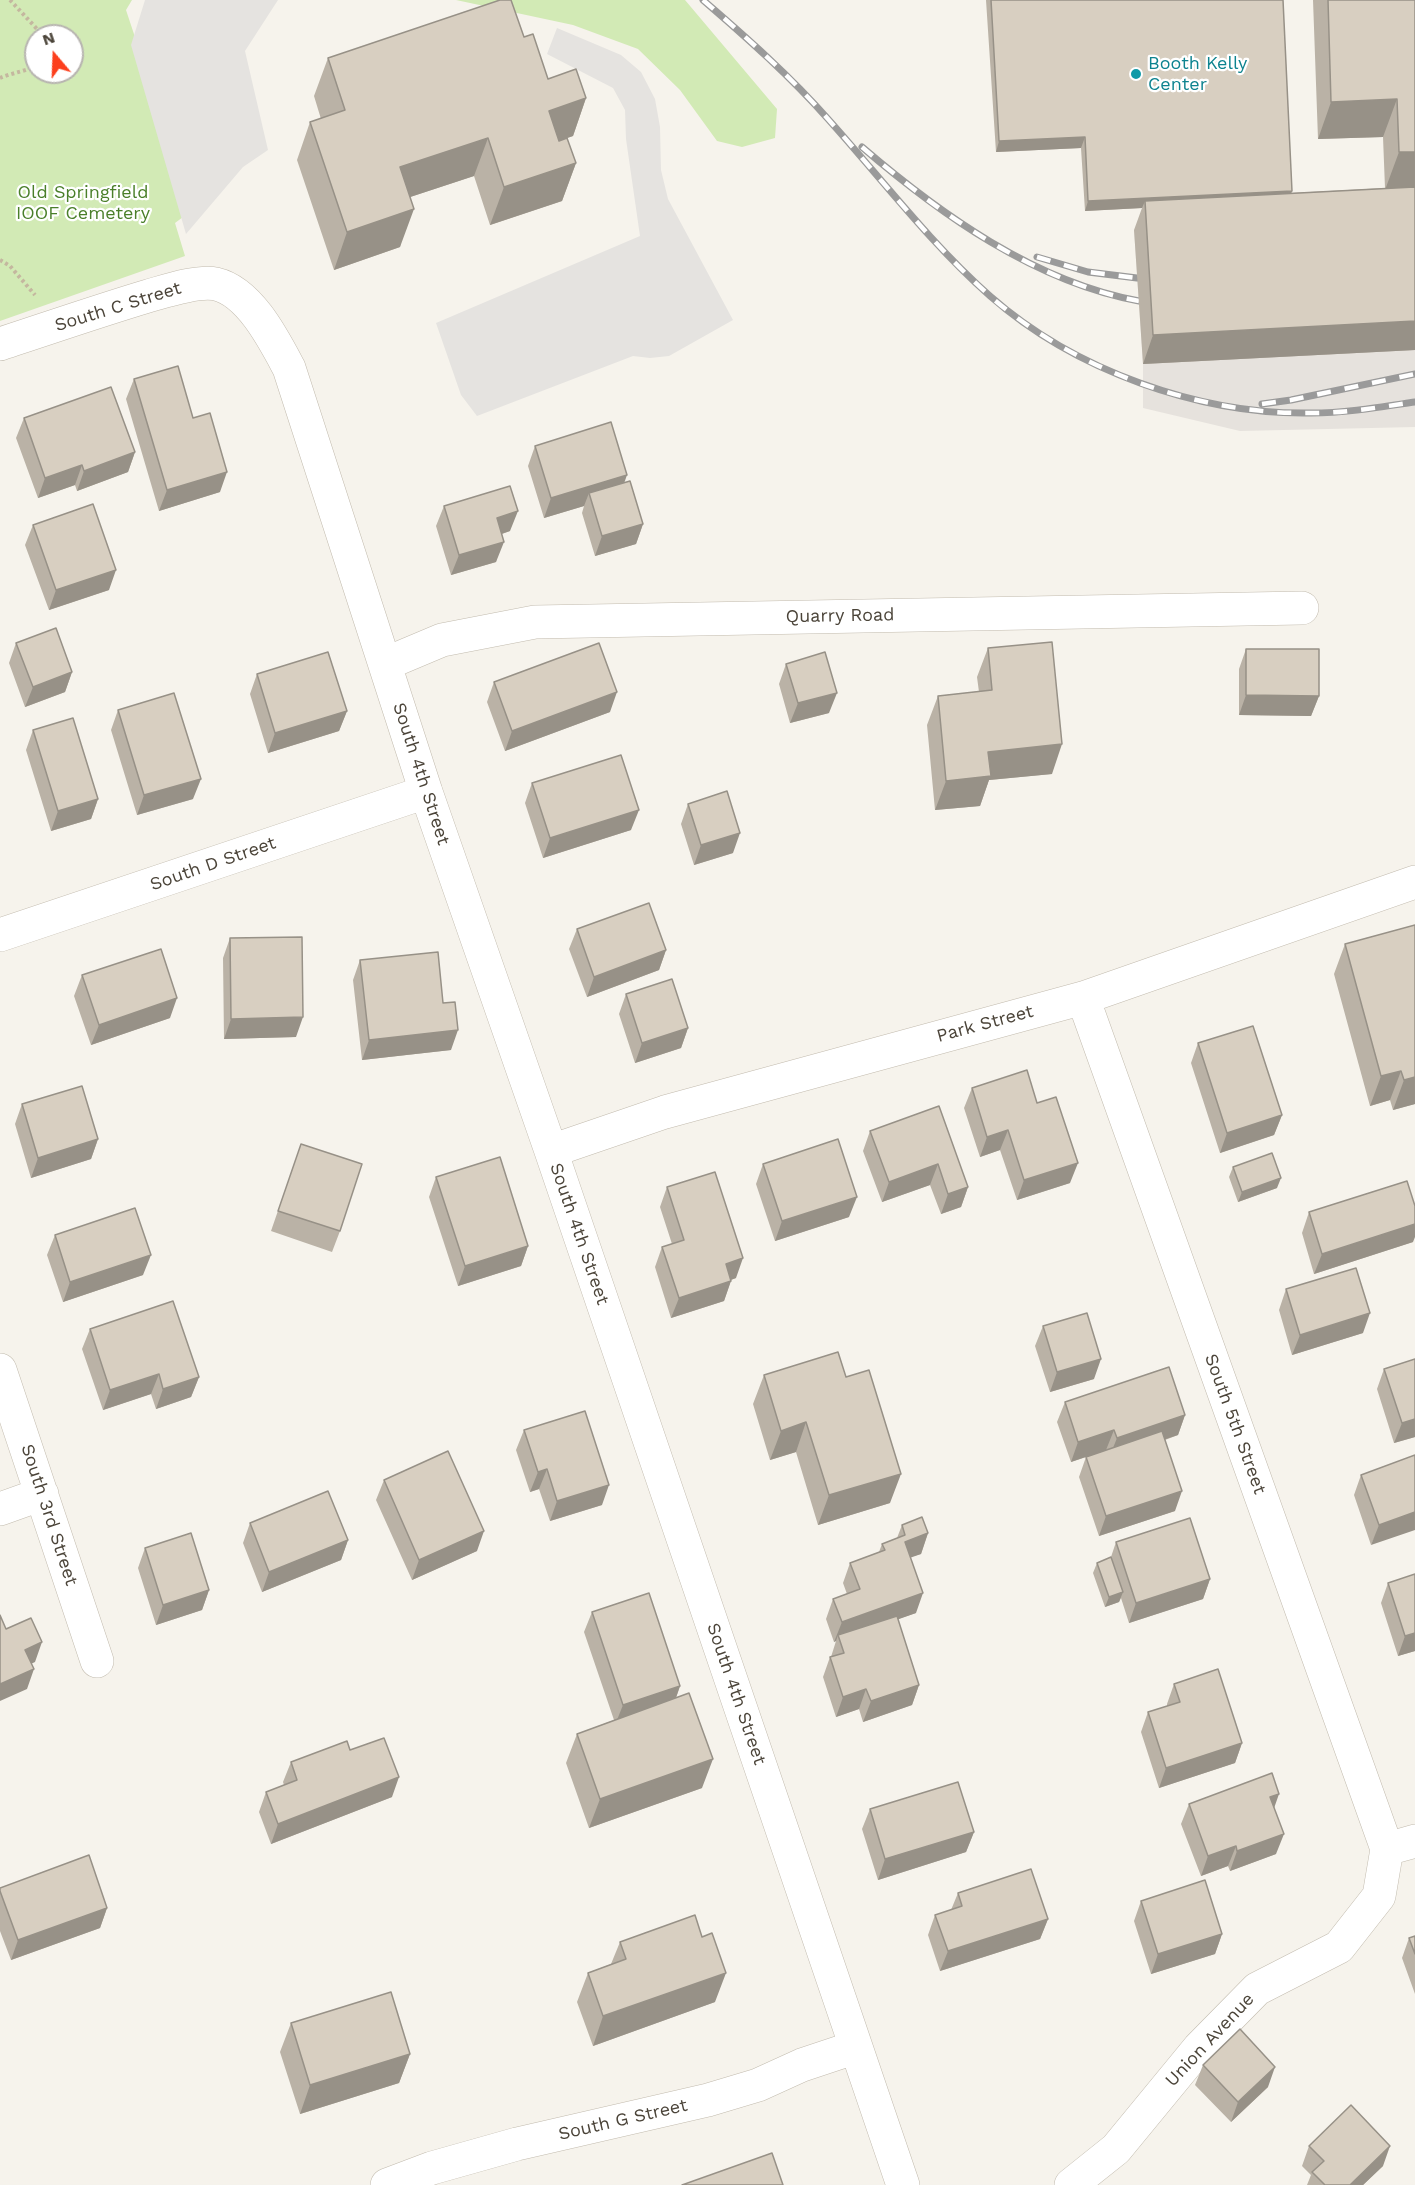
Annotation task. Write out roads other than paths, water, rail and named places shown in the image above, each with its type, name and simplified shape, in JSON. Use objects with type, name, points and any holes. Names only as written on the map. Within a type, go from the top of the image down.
[{"type":"street","name":"South C Street","points":[[0,344],[183,286],[215,284],[236,294]]},
{"type":"street","name":"South 4th Street","points":[[236,294],[266,325],[289,368],[426,792],[551,1151],[903,2185]]},
{"type":"street","name":"Quarry Road","points":[[385,664],[442,640],[535,622],[1302,608]]},
{"type":"street","name":"South D Street","points":[[0,935],[426,792]]},
{"type":"street","name":"Park Street","points":[[551,1151],[664,1112],[1083,998],[1415,882]]},
{"type":"street","name":"South 5th Street","points":[[1083,998],[1401,1845]]},
{"type":"street","name":"South 3rd Street","points":[[0,1370],[97,1661]]},
{"type":"street","points":[[0,1509],[42,1494]]},
{"type":"street","name":"Union Avenue","points":[[1071,2185],[1116,2149],[1199,2048],[1257,1989],[1339,1947],[1379,1896],[1401,1845]]},
{"type":"street","name":"South G Street","points":[[387,2185],[432,2168],[517,2144],[708,2100],[748,2088],[802,2065],[856,2048]]},
{"type":"railway","points":[[703,0],[798,87],[926,232],[968,276],[1023,322],[1060,346],[1140,383],[1225,406],[1268,412],[1324,413],[1415,402]]},
{"type":"railway","points":[[862,147],[956,220],[1026,262],[1100,292],[1139,301]]},
{"type":"railway","points":[[1037,257],[1088,272],[1137,278]]},
{"type":"railway","points":[[1262,404],[1415,374]]},
{"type":"place","name":"Booth Kelly Center","points":[[1136,74]]},
{"type":"park label","name":"Old Springfield IOOF Cemetery","points":[[83,203]]}]
